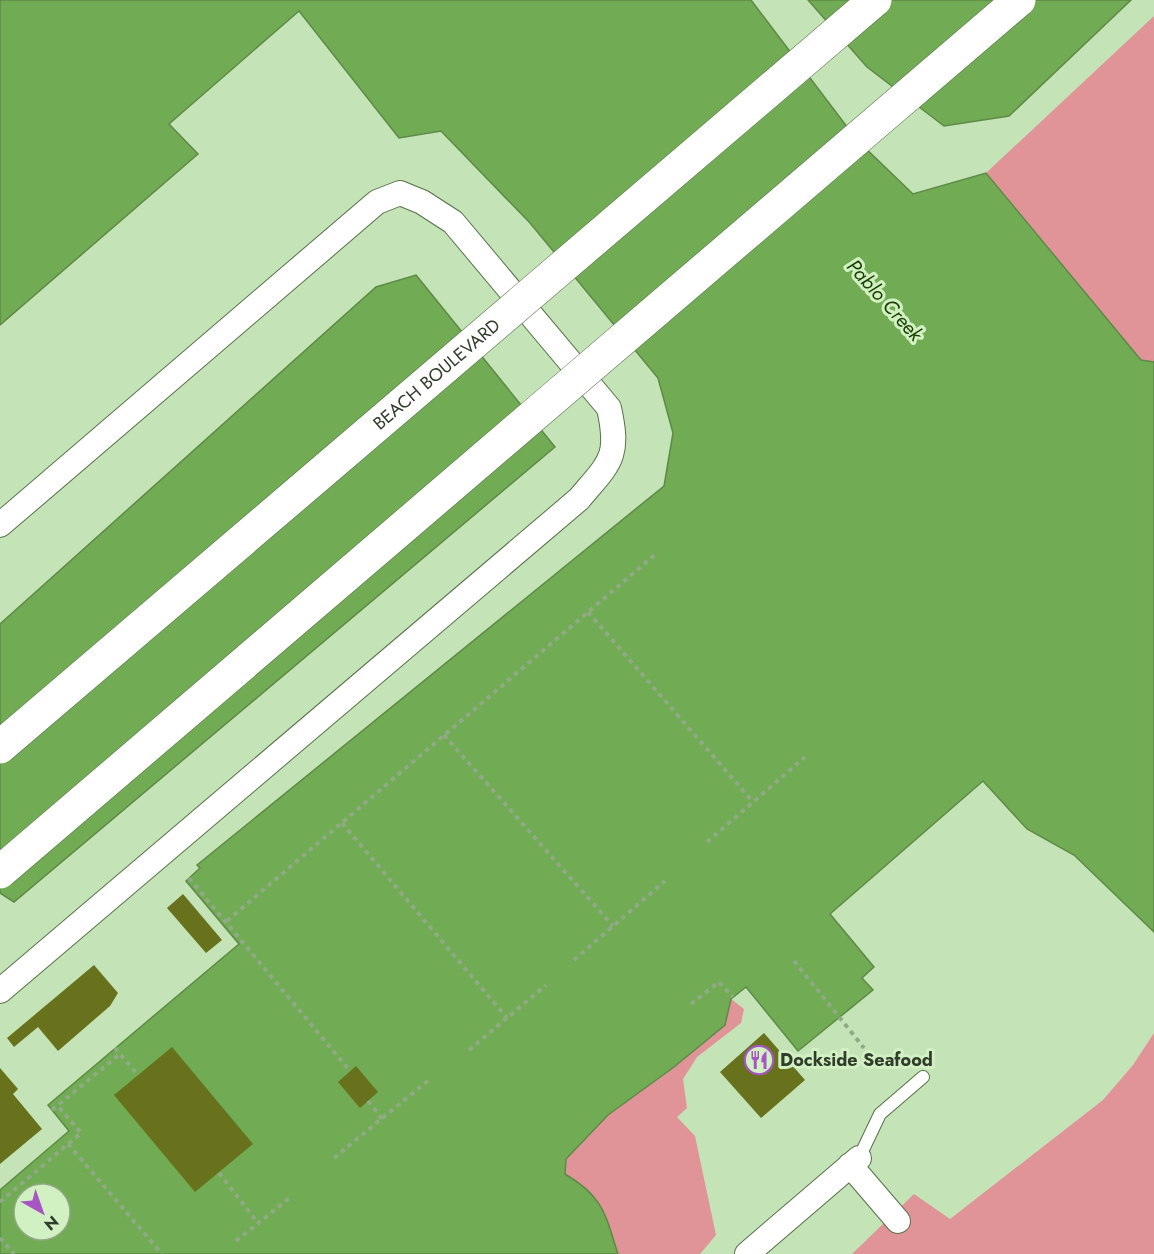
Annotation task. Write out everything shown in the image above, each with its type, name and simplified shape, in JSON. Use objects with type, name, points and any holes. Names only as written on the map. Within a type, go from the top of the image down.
[{"type":"highway","name":"BEACH BOULEVARD","points":[[0,747],[874,0]]},
{"type":"highway","points":[[0,872],[1019,0]]},
{"type":"street","points":[[0,525],[377,202],[400,193],[422,202],[453,222],[609,408],[615,435],[610,461],[579,499],[0,991]]},
{"type":"street","points":[[747,1254],[855,1162],[898,1221]]},
{"type":"lane","points":[[855,1162],[880,1114],[923,1077]]},
{"type":"path","points":[[227,921],[657,553]]},
{"type":"path","points":[[588,612],[753,802]]},
{"type":"path","points":[[444,735],[613,926]]},
{"type":"path","points":[[707,842],[805,756]]},
{"type":"path","points":[[342,823],[507,1018]]},
{"type":"path","points":[[189,878],[244,941],[246,949],[350,1071]]},
{"type":"path","points":[[574,960],[665,881]]},
{"type":"path","points":[[794,961],[864,1048]]},
{"type":"path","points":[[691,1004],[719,982],[734,997]]},
{"type":"path","points":[[470,1050],[546,985]]},
{"type":"path","points":[[115,1048],[138,1075]]},
{"type":"path","points":[[52,1110],[120,1054]]},
{"type":"path","points":[[334,1158],[431,1078]]},
{"type":"path","points":[[368,1101],[382,1119]]},
{"type":"path","points":[[0,1202],[81,1132],[58,1106]]},
{"type":"path","points":[[68,1144],[162,1254]]},
{"type":"path","points":[[219,1173],[258,1223]]},
{"type":"path","points":[[236,1241],[292,1196]]},
{"type":"path","points":[[0,1238],[14,1254]]},
{"type":"shaded area","points":[[1154,16],[1154,362],[1141,360],[986,173]]},
{"type":"shaded area","points":[[731,999],[744,1009],[741,1023],[697,1057],[683,1079],[687,1108],[677,1117],[695,1136],[716,1235],[700,1254],[618,1254],[604,1212],[565,1174],[566,1159],[608,1115],[674,1067],[725,1025]]},
{"type":"shaded area","points":[[1154,1033],[1154,1254],[852,1254],[914,1194],[950,1219],[1103,1100],[1133,1065]]},
{"type":"water","name":"Pablo Creek","points":[[0,0],[751,0],[857,140],[913,194],[986,173],[1141,360],[1154,362],[1154,932],[1074,855],[1027,829],[983,781],[830,914],[874,967],[862,978],[873,990],[798,1051],[746,987],[731,999],[725,1025],[674,1067],[608,1115],[566,1159],[565,1174],[588,1191],[601,1208],[618,1254],[0,1254],[0,1190],[69,1131],[48,1105],[239,944],[186,881],[200,868],[197,865],[664,486],[673,433],[658,378],[530,223],[441,131],[399,138],[299,11],[169,124],[198,154],[0,325]]},
{"type":"water","points":[[808,0],[1131,0],[1009,116],[944,126],[867,67]]},
{"type":"water","points":[[416,275],[555,447],[14,902],[0,893],[0,624],[376,287]]},
{"type":"building","points":[[183,894],[222,940],[206,953],[167,908]]},
{"type":"building","points":[[94,965],[118,993],[110,1006],[58,1051],[38,1027],[14,1047],[7,1038]]},
{"type":"building","points":[[764,1033],[805,1080],[761,1118],[720,1072]]},
{"type":"building","points":[[172,1047],[253,1144],[195,1192],[114,1095]]},
{"type":"building","points":[[356,1066],[378,1092],[360,1108],[338,1082]]},
{"type":"building","points":[[0,1068],[18,1089],[13,1094],[42,1129],[0,1164]]},
{"type":"place","name":"Dockside Seafood","points":[[759,1060]]}]
